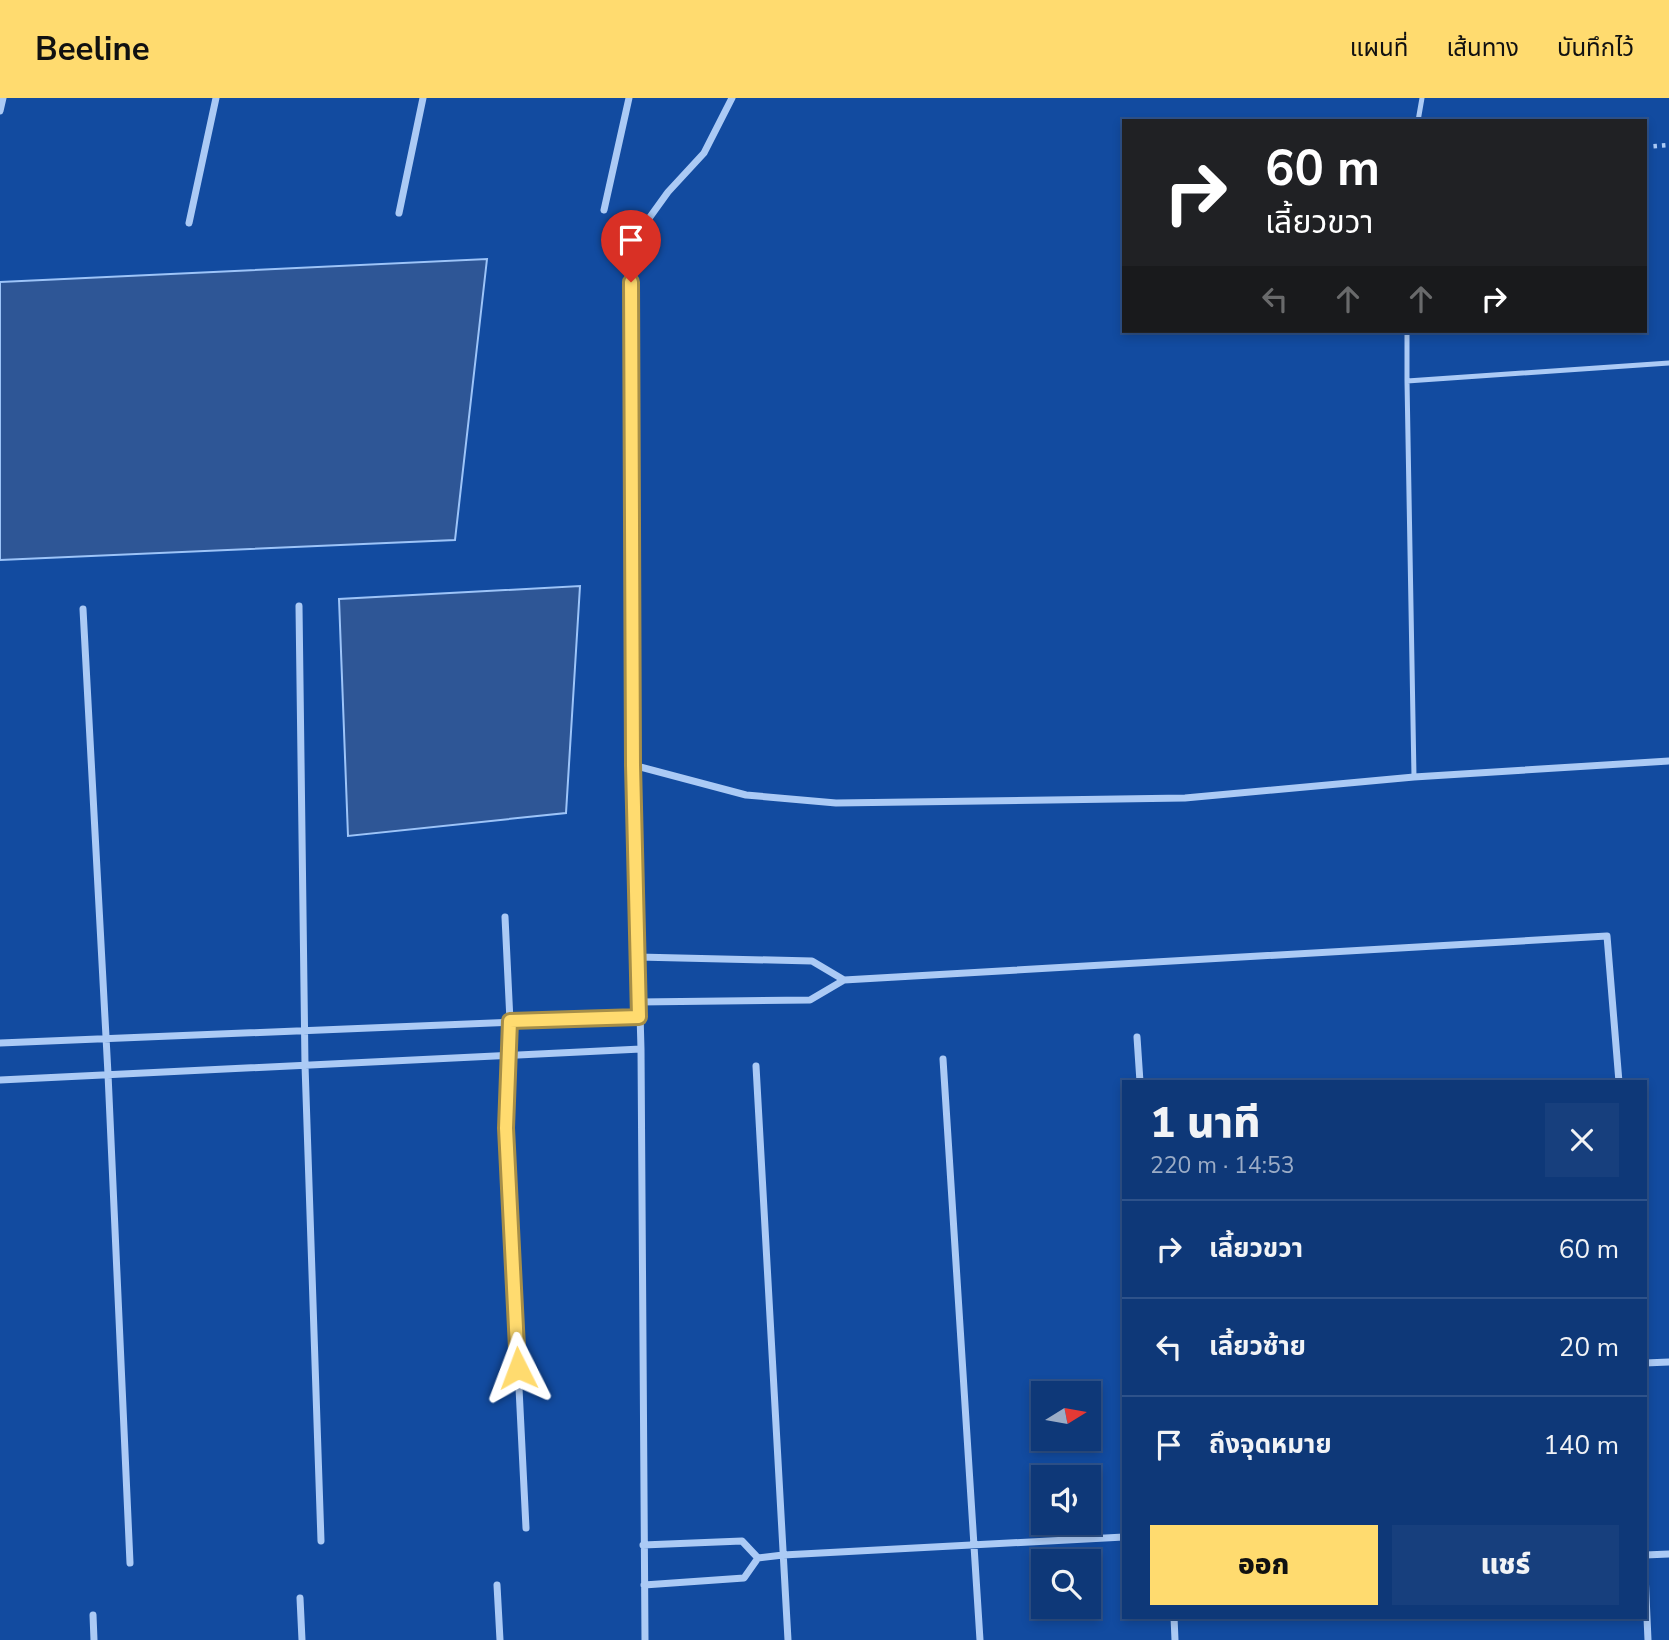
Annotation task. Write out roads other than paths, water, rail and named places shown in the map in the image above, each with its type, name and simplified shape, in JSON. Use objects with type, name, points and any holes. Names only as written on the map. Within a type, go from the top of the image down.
[{"type":"street","points":[[0,111],[3,98]]},
{"type":"street","points":[[190,223],[216,98]]},
{"type":"street","points":[[398,213],[423,98]]},
{"type":"street","points":[[604,210],[629,98]]},
{"type":"street","points":[[645,1640],[641,1049],[633,765],[631,282],[637,235],[668,192],[704,153],[732,98]]},
{"type":"street","points":[[299,606],[305,1065],[321,1541]]},
{"type":"street","points":[[83,609],[108,1073],[130,1563]]},
{"type":"street","points":[[633,765],[746,796],[836,803],[1185,798],[1414,777],[1669,761]]},
{"type":"street","points":[[505,917],[510,1021],[506,1128],[526,1528]]},
{"type":"street","points":[[639,1002],[810,1000],[844,980],[1607,936],[1619,1080]]},
{"type":"street","points":[[638,957],[812,961],[844,980]]},
{"type":"street","points":[[0,1043],[639,1017]]},
{"type":"street","points":[[1137,1037],[1140,1080]]},
{"type":"street","points":[[0,1080],[641,1049]]},
{"type":"street","points":[[943,1059],[980,1640]]},
{"type":"street","points":[[756,1066],[788,1640]]},
{"type":"street","points":[[1647,1363],[1669,1362]]},
{"type":"street","points":[[644,1585],[744,1578],[758,1558],[783,1555],[1122,1537]]},
{"type":"street","points":[[643,1545],[742,1541],[758,1558]]},
{"type":"street","points":[[1647,1556],[1669,1554]]},
{"type":"street","points":[[497,1585],[500,1640]]},
{"type":"street","points":[[300,1598],[302,1640]]},
{"type":"street","points":[[93,1615],[94,1640]]},
{"type":"street","points":[[1647,1618],[1648,1640]]},
{"type":"street","points":[[1174,1619],[1175,1640]]},
{"type":"lane","points":[[1418,119],[1423,98]]},
{"type":"lane","points":[[1407,333],[1414,777]]},
{"type":"lane","points":[[1407,381],[1669,363]]},
{"type":"water","points":[[487,259],[455,540],[0,560],[0,282]]},
{"type":"water","points":[[580,586],[566,813],[348,836],[339,599]]}]
